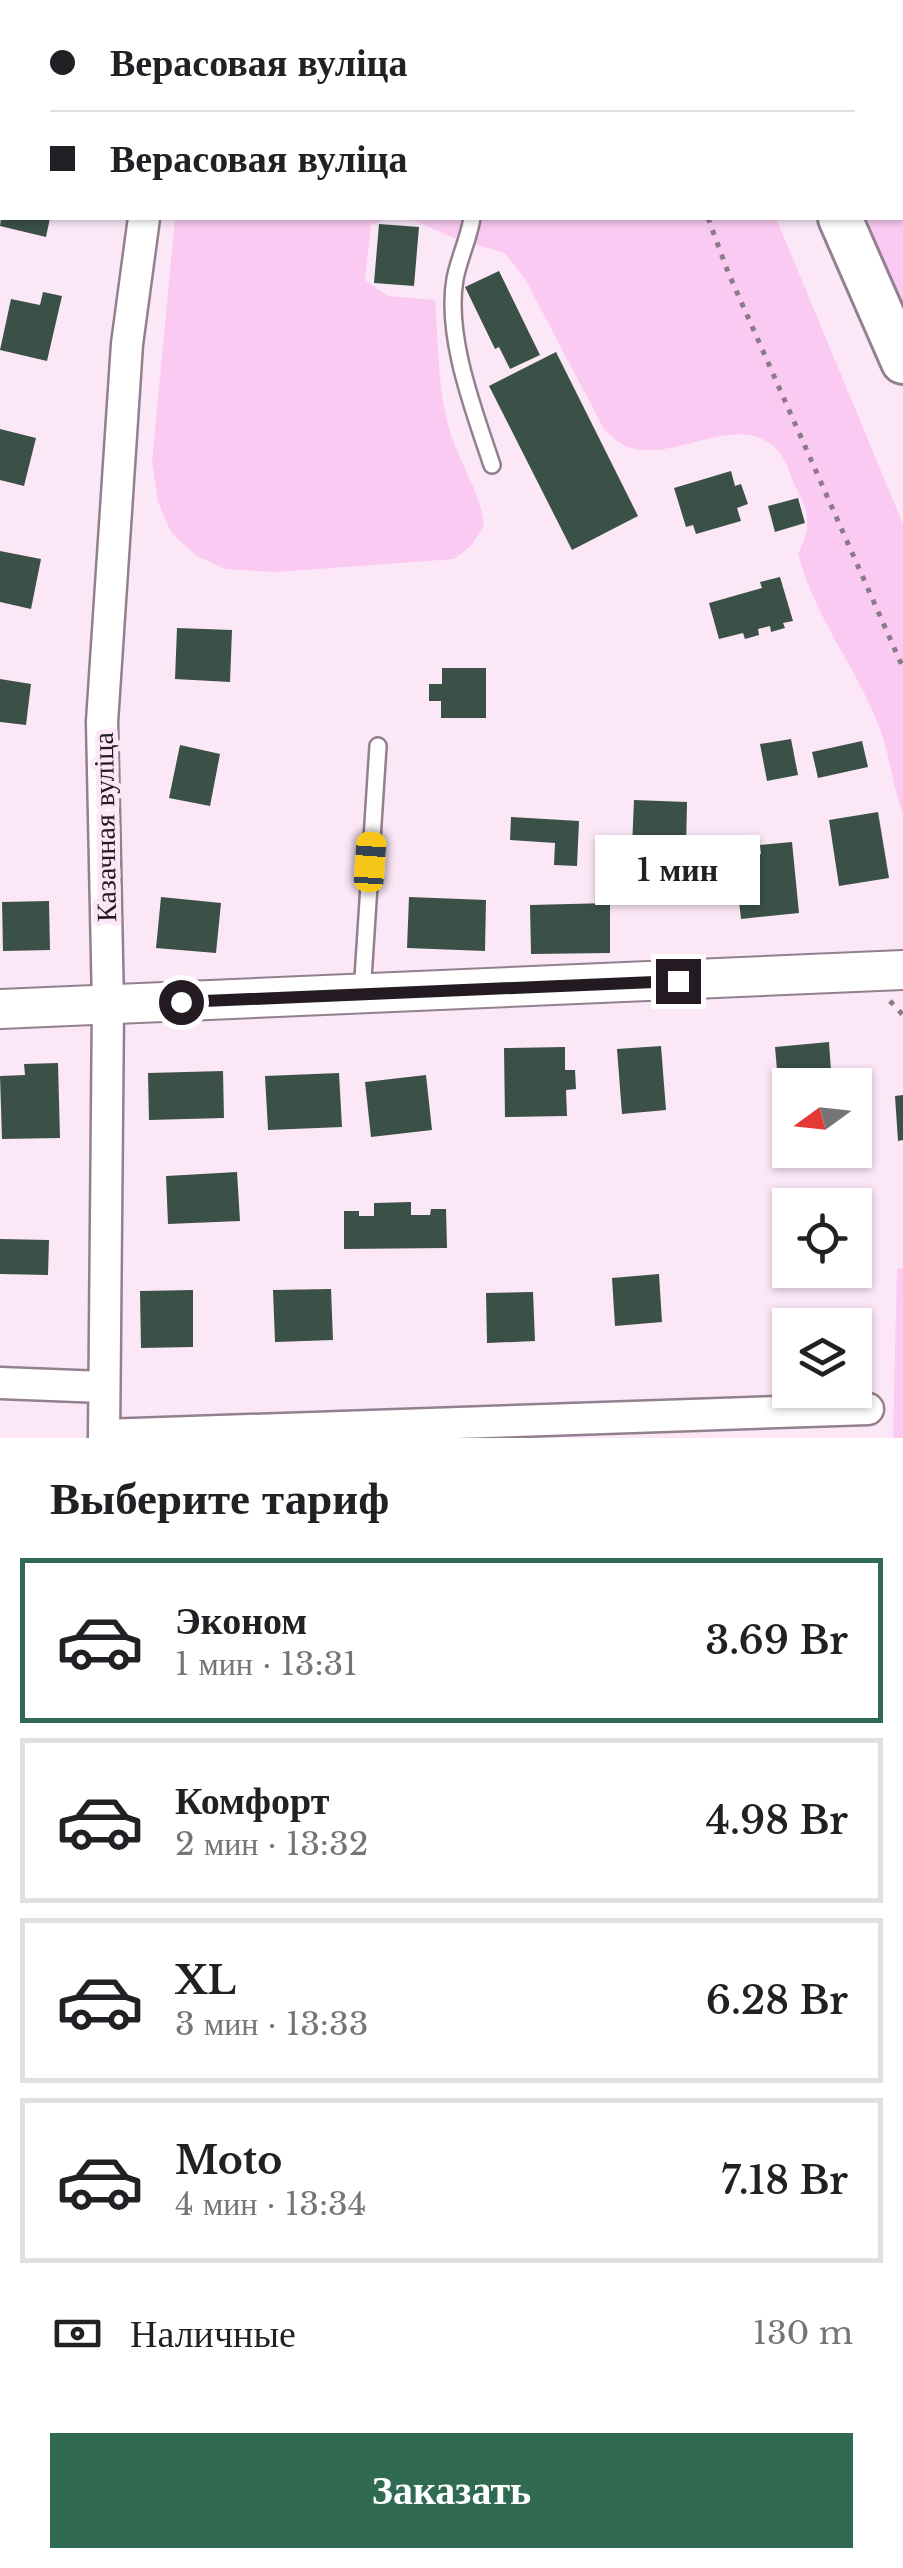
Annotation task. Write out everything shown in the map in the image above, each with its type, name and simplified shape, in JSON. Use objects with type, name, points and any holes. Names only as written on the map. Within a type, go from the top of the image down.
[{"type":"main road","points":[[841,220],[903,362]]},
{"type":"street","name":"Казачная вуліца","points":[[104,1436],[108,1005],[102,722],[127,344],[144,220]]},
{"type":"street","points":[[0,1009],[903,970]]},
{"type":"street","points":[[0,1383],[104,1386]]},
{"type":"street","points":[[104,1436],[868,1410]]},
{"type":"lane","points":[[471,220],[454,281],[456,334],[473,408],[492,464]]},
{"type":"lane","points":[[362,994],[378,746]]},
{"type":"path","points":[[709,220],[728,272],[903,668]]},
{"type":"shaded area","points":[[175,220],[383,220],[371,225],[365,280],[388,296],[435,300],[444,409],[484,525],[471,546],[454,559],[277,572],[225,569],[195,555],[171,532],[158,502],[152,462]]},
{"type":"shaded area","points":[[413,220],[777,220],[903,524],[903,814],[878,724],[806,578],[798,554],[806,534],[806,510],[780,453],[765,440],[747,435],[650,450],[620,443],[605,431],[525,279],[505,253],[456,239]]},
{"type":"shaded area","points":[[868,220],[903,220],[903,308]]},
{"type":"shaded area","points":[[903,1268],[903,1438],[893,1438],[897,1269]]},
{"type":"building","points":[[1,220],[50,220],[46,237],[0,226]]},
{"type":"building","points":[[379,224],[419,227],[414,286],[374,283]]},
{"type":"building","points":[[499,271],[540,355],[510,369],[499,347],[495,349],[465,287]]},
{"type":"building","points":[[43,292],[62,296],[47,361],[0,350],[11,299],[40,305]]},
{"type":"building","points":[[556,352],[638,516],[572,550],[489,386]]},
{"type":"building","points":[[0,429],[36,438],[24,486],[0,480]]},
{"type":"building","points":[[731,471],[735,486],[741,484],[748,504],[737,508],[741,521],[696,534],[693,525],[686,527],[674,488]]},
{"type":"building","points":[[798,498],[805,523],[775,532],[768,506]]},
{"type":"building","points":[[0,551],[41,559],[31,609],[0,602]]},
{"type":"building","points":[[780,577],[793,621],[771,632],[770,626],[758,629],[759,635],[745,639],[743,633],[719,639],[709,603],[762,588],[760,582]]},
{"type":"building","points":[[177,628],[232,630],[230,682],[175,679]]},
{"type":"building","points":[[442,668],[486,668],[486,718],[441,718],[441,701],[429,701],[429,684],[442,684]]},
{"type":"building","points":[[0,679],[31,684],[26,725],[0,722]]},
{"type":"building","points":[[791,739],[798,775],[767,781],[760,744]]},
{"type":"building","points":[[862,741],[868,767],[818,778],[812,752]]},
{"type":"building","points":[[180,745],[220,754],[210,806],[169,798]]},
{"type":"building","points":[[634,800],[687,802],[686,849],[632,847]]},
{"type":"building","points":[[878,812],[889,878],[839,886],[829,820]]},
{"type":"building","points":[[511,817],[579,821],[577,866],[554,865],[555,843],[510,840]]},
{"type":"building","points":[[792,842],[799,913],[741,919],[734,857],[761,854],[760,845]]},
{"type":"building","points":[[161,897],[221,903],[216,953],[156,948]]},
{"type":"building","points":[[409,897],[486,900],[485,951],[407,948]]},
{"type":"building","points":[[49,901],[50,950],[3,951],[2,902]]},
{"type":"building","points":[[610,903],[610,953],[531,954],[530,905]]},
{"type":"building","points":[[829,1042],[831,1068],[777,1068],[775,1047]]},
{"type":"building","points":[[661,1046],[666,1110],[622,1114],[617,1049]]},
{"type":"building","points":[[565,1047],[565,1070],[575,1070],[576,1089],[566,1090],[567,1116],[505,1117],[504,1048]]},
{"type":"building","points":[[58,1063],[60,1138],[2,1139],[0,1076],[25,1075],[24,1064]]},
{"type":"building","points":[[223,1071],[224,1118],[149,1120],[148,1073]]},
{"type":"building","points":[[339,1073],[342,1127],[268,1130],[265,1076]]},
{"type":"building","points":[[426,1075],[432,1130],[371,1137],[365,1082]]},
{"type":"building","points":[[903,1095],[903,1140],[898,1141],[895,1096]]},
{"type":"building","points":[[237,1172],[240,1221],[168,1224],[166,1176]]},
{"type":"building","points":[[411,1202],[411,1215],[430,1215],[431,1209],[446,1209],[447,1248],[344,1249],[344,1211],[374,1216],[374,1203]]},
{"type":"building","points":[[0,1239],[49,1240],[48,1275],[0,1274]]},
{"type":"building","points":[[659,1274],[662,1322],[615,1326],[612,1278]]},
{"type":"building","points":[[331,1289],[333,1340],[275,1342],[273,1290]]},
{"type":"building","points":[[193,1290],[193,1347],[141,1348],[140,1291]]},
{"type":"building","points":[[533,1292],[535,1341],[487,1343],[486,1293]]},
{"type":"route","points":[[181,1002],[678,981]]}]
